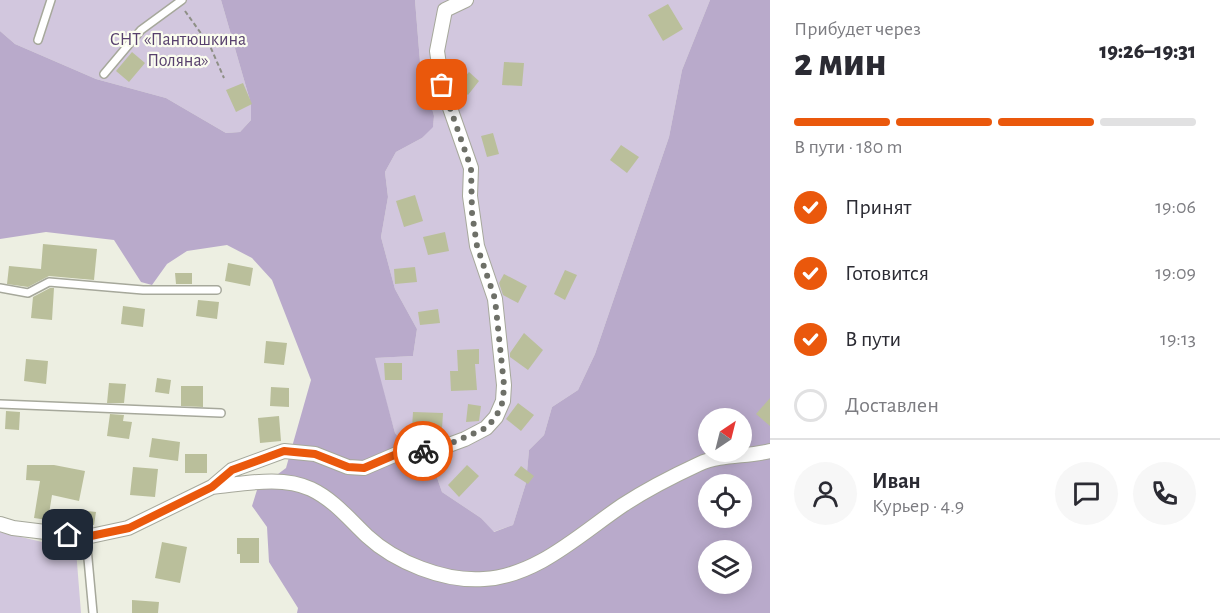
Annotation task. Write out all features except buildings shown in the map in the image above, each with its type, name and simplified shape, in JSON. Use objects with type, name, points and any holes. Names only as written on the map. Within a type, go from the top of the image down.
[{"type":"street","points":[[0,524],[13,528],[86,537],[129,528],[212,487],[232,470],[284,451],[315,454],[348,467],[364,468],[399,453],[438,449],[465,439],[486,428],[496,417],[503,401],[504,385],[495,299],[477,246],[470,196],[471,168],[442,85],[437,51],[442,5],[466,0]]},
{"type":"street","points":[[212,487],[274,482],[310,488],[339,507],[368,537],[396,558],[432,572],[482,579],[516,574],[558,551],[624,504],[701,463],[770,451]]},
{"type":"lane","points":[[38,40],[51,0]]},
{"type":"lane","points":[[105,74],[141,30],[181,2]]},
{"type":"lane","points":[[0,288],[28,293],[49,282],[143,290],[217,290]]},
{"type":"lane","points":[[0,404],[221,412]]},
{"type":"lane","points":[[86,537],[93,613]]},
{"type":"path","points":[[181,2],[210,46],[224,78]]},
{"type":"green space","name":"СНТ «Пантюшкина Поляна»","points":[[0,0],[221,0],[251,104],[251,120],[240,132],[226,133],[166,98],[96,79],[15,44],[0,31]]},
{"type":"green space","points":[[415,0],[710,0],[682,70],[669,137],[595,354],[578,390],[552,407],[544,435],[529,450],[526,483],[513,525],[493,532],[481,518],[442,492],[432,463],[410,450],[395,433],[374,358],[413,356],[417,329],[395,289],[381,237],[388,197],[385,172],[396,152],[422,138],[433,126],[434,116],[420,62]]},
{"type":"green space","points":[[0,532],[76,550],[81,613],[0,613]]},
{"type":"shaded area","points":[[221,0],[415,0],[420,62],[434,116],[433,127],[422,138],[396,152],[385,172],[388,197],[381,237],[395,289],[417,329],[413,356],[375,358],[395,433],[410,450],[432,463],[442,492],[481,518],[494,532],[513,525],[526,483],[529,450],[544,435],[552,407],[578,390],[595,354],[669,137],[682,70],[710,0],[770,0],[770,613],[297,613],[298,608],[269,562],[267,527],[252,506],[257,490],[286,468],[311,380],[272,280],[252,258],[227,245],[187,251],[167,264],[152,285],[141,282],[114,240],[46,232],[0,239],[0,31],[15,44],[96,79],[166,98],[226,133],[240,132],[251,120],[251,104]]},
{"type":"way so far","points":[[423,451],[438,449],[486,428],[496,417],[503,401],[504,385],[495,299],[477,246],[470,196],[471,168],[442,85]]},
{"type":"route","points":[[68,535],[86,537],[129,528],[212,487],[232,470],[284,451],[315,454],[348,467],[364,468],[399,453],[423,451]]}]
